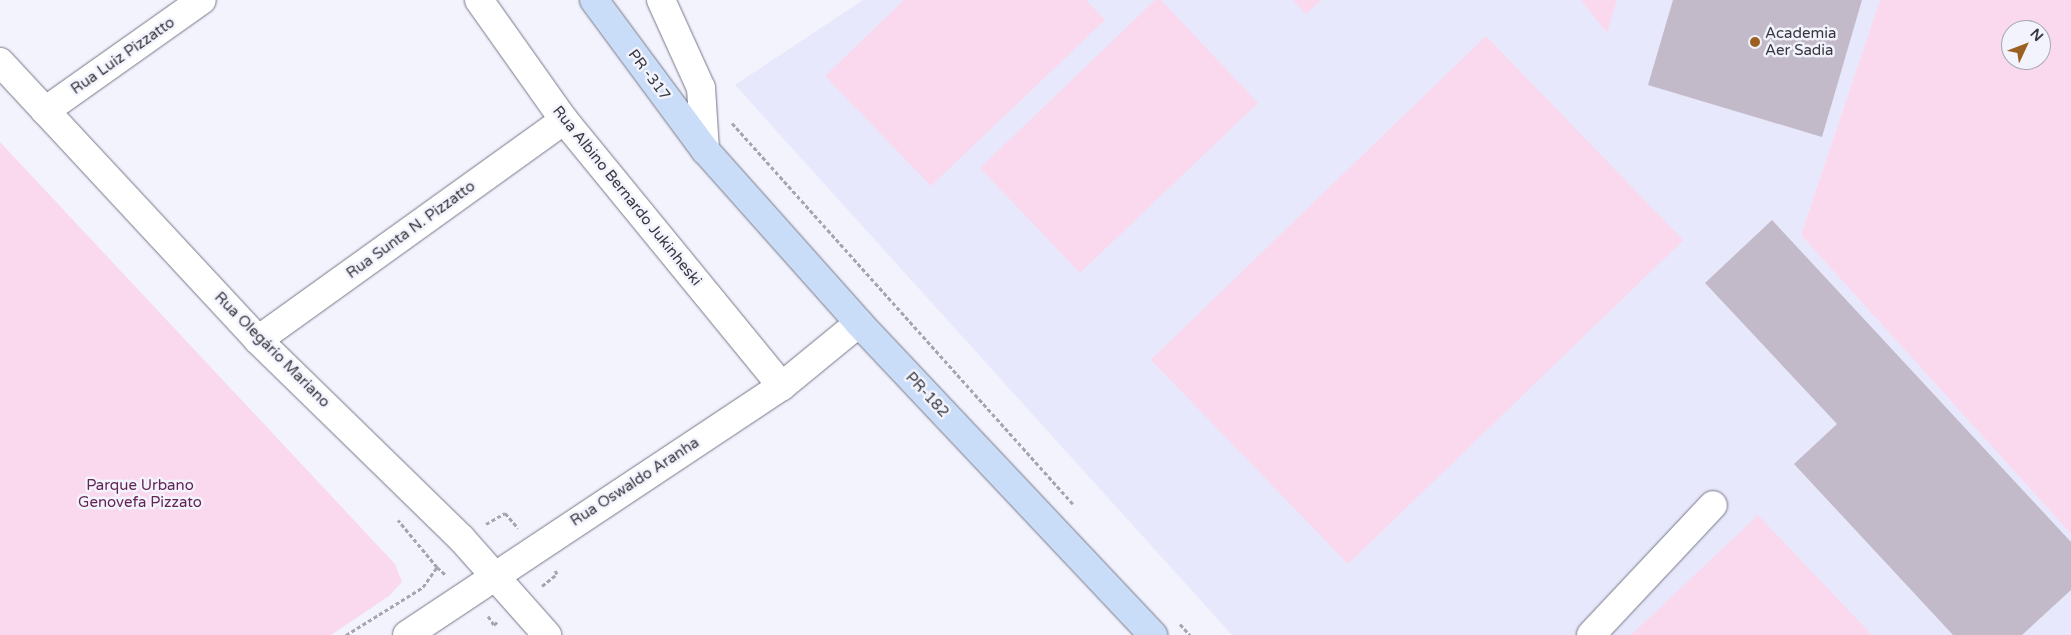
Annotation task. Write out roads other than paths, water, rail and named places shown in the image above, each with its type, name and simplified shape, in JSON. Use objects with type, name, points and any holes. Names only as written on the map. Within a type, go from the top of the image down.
[{"type":"main road","name":"PR -317","points":[[594,0],[705,150]]},
{"type":"main road","name":"PR-182","points":[[705,150],[859,323],[1144,632]]},
{"type":"street","name":"Rua Luiz Pizzatto","points":[[45,111],[202,0]]},
{"type":"street","name":"Rua Albino Bernardo Jukinheski","points":[[479,0],[564,120],[782,386]]},
{"type":"street","points":[[661,0],[701,88],[705,150]]},
{"type":"street","name":"Rua Olegário Mariano","points":[[0,62],[258,340],[462,538],[547,635]]},
{"type":"street","name":"Rua Sunta N. Pizzatto","points":[[258,340],[564,120]]},
{"type":"street","name":"Rua Oswaldo Aranha","points":[[407,635],[493,575],[782,386],[859,323]]},
{"type":"street","points":[[1591,635],[1713,505]]},
{"type":"place","name":"Academia Aer Sadia","points":[[1755,42]]},
{"type":"park label","name":"Parque Urbano Genovefa Pizzato","points":[[140,494]]}]
